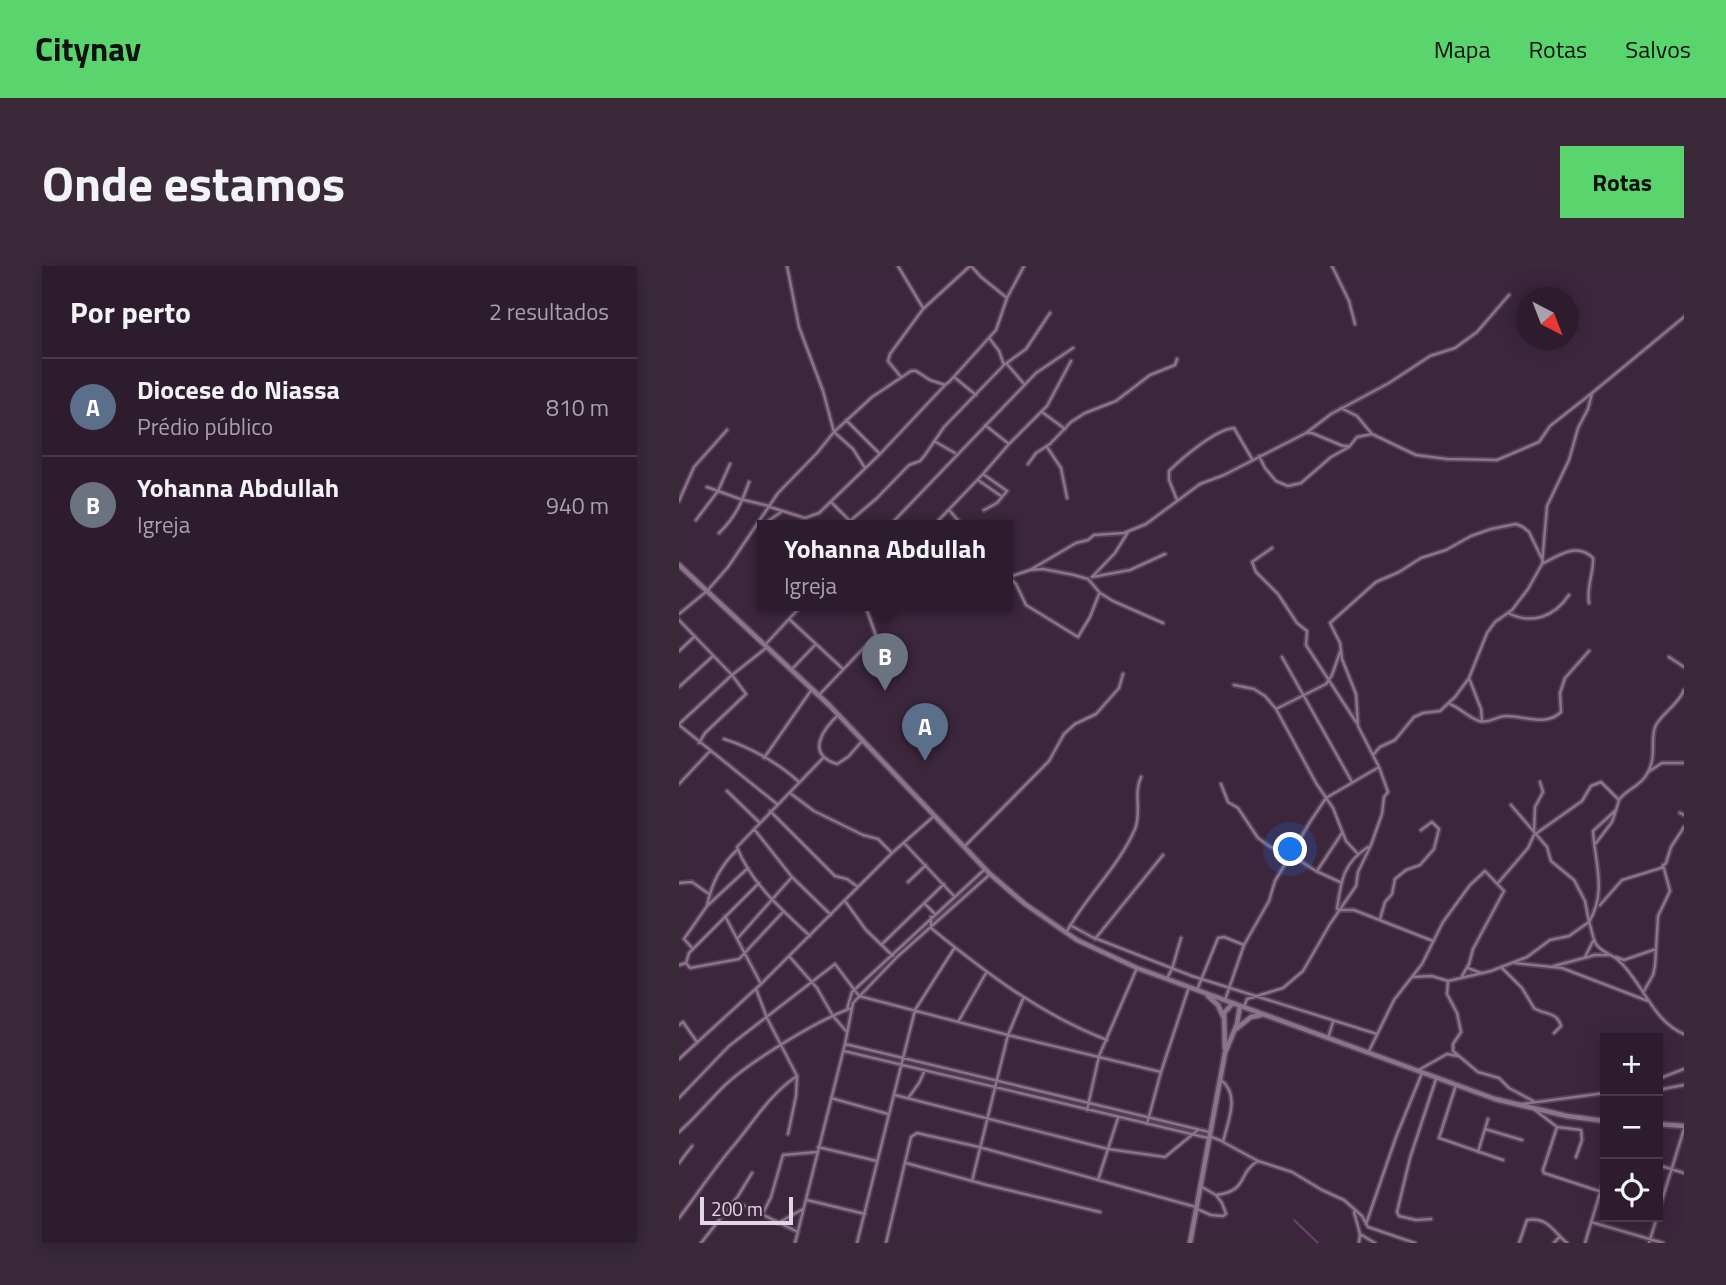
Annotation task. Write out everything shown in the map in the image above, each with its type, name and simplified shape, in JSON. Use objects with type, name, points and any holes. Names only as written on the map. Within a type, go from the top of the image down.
[{"type":"main road","points":[[679,565],[839,714],[990,874],[1018,899],[1094,950],[1455,1085],[1533,1109],[1600,1120]]},
{"type":"main road","points":[[1199,991],[1218,1005],[1224,1017]]},
{"type":"main road","points":[[1225,1053],[1224,1017],[1226,1009],[1233,1003]]},
{"type":"main road","points":[[1192,1242],[1225,1053],[1242,1007]]},
{"type":"main road","points":[[1234,1030],[1251,1017],[1262,1014]]},
{"type":"main road","points":[[1663,1125],[1684,1127]]},
{"type":"street","points":[[787,266],[799,327],[823,391],[834,432],[853,449],[865,468]]},
{"type":"street","points":[[898,266],[923,309]]},
{"type":"street","points":[[901,377],[888,358],[923,309],[971,266],[1007,298]]},
{"type":"street","points":[[706,486],[781,512],[806,518],[812,516],[831,502],[880,454],[990,339],[1024,266]]},
{"type":"street","points":[[1332,266],[1349,301],[1355,324]]},
{"type":"street","points":[[1013,575],[1030,570],[1094,535],[1117,534],[1146,524],[1200,484],[1224,475],[1252,458],[1306,433],[1341,408],[1389,383],[1430,356],[1455,348],[1470,339],[1509,295]]},
{"type":"street","points":[[851,520],[909,465],[920,461],[944,427],[1006,365],[1026,349],[1049,313]]},
{"type":"street","points":[[1341,408],[1357,416],[1372,434],[1416,455],[1497,460],[1539,442],[1550,426],[1684,317]]},
{"type":"street","points":[[990,339],[1006,365],[1025,384]]},
{"type":"street","points":[[895,520],[1036,373],[1073,348]]},
{"type":"street","points":[[1028,464],[1036,453],[1047,447],[1085,413],[1126,395],[1150,375],[1175,365],[1177,359]]},
{"type":"street","points":[[939,520],[1042,412],[1053,398],[1070,361]]},
{"type":"street","points":[[760,520],[769,506],[834,432],[901,377],[916,371],[945,385]]},
{"type":"street","points":[[954,377],[976,395]]},
{"type":"street","points":[[1373,755],[1380,747],[1395,740],[1414,717],[1440,711],[1450,704],[1469,678],[1487,633],[1528,589],[1543,563],[1546,506],[1569,460],[1592,393]]},
{"type":"street","points":[[1042,412],[1065,429]]},
{"type":"street","points":[[846,420],[880,454]]},
{"type":"street","points":[[985,425],[1009,444]]},
{"type":"street","points":[[1177,500],[1169,480],[1169,471],[1192,449],[1224,429],[1234,428],[1252,458]]},
{"type":"street","points":[[679,501],[700,458],[727,430]]},
{"type":"street","points":[[1306,433],[1343,446],[1351,446]]},
{"type":"street","points":[[1259,456],[1276,481],[1292,486],[1301,483],[1331,457],[1351,446],[1357,437],[1372,434]]},
{"type":"street","points":[[934,441],[956,454]]},
{"type":"street","points":[[1047,447],[1061,468],[1067,498]]},
{"type":"street","points":[[696,520],[718,491],[730,464]]},
{"type":"street","points":[[983,474],[1007,490],[984,510]]},
{"type":"street","points":[[679,478],[687,481]]},
{"type":"street","points":[[978,480],[1002,497]]},
{"type":"street","points":[[719,533],[732,521],[749,482]]},
{"type":"street","points":[[831,502],[849,520]]},
{"type":"street","points":[[949,510],[957,520]]},
{"type":"street","points":[[769,520],[781,512]]},
{"type":"street","points":[[1276,709],[1320,688],[1330,679],[1340,651],[1340,643],[1330,623],[1376,582],[1421,558],[1447,550],[1471,536],[1516,524],[1529,532],[1543,563]]},
{"type":"street","points":[[679,614],[707,591],[728,567],[757,525]]},
{"type":"street","points":[[1090,578],[1115,553],[1129,530]]},
{"type":"street","points":[[1242,1007],[1247,999],[1283,988],[1303,971],[1356,886],[1358,872],[1371,845],[1384,797],[1388,792],[1358,724],[1306,645],[1307,631],[1297,623],[1278,594],[1253,567],[1254,561],[1272,548]]},
{"type":"street","points":[[1543,563],[1566,552],[1580,549],[1588,553],[1594,564],[1588,586],[1589,603]]},
{"type":"street","points":[[1030,570],[1049,570],[1090,578],[1130,570],[1165,554]]},
{"type":"street","points":[[1090,578],[1100,593],[1163,624]]},
{"type":"street","points":[[1013,581],[1026,605],[1078,637],[1100,593]]},
{"type":"street","points":[[1508,613],[1523,618],[1546,617],[1559,608],[1569,595]]},
{"type":"street","points":[[777,804],[681,731],[679,725],[766,646],[796,611]]},
{"type":"street","points":[[868,611],[885,662]]},
{"type":"street","points":[[789,619],[843,669]]},
{"type":"street","points":[[679,620],[732,675],[746,694],[705,733],[699,743]]},
{"type":"street","points":[[819,695],[876,635]]},
{"type":"street","points":[[679,651],[694,638]]},
{"type":"street","points":[[792,670],[816,644]]},
{"type":"street","points":[[1340,651],[1356,694],[1358,724]]},
{"type":"street","points":[[1450,704],[1482,722],[1506,716],[1552,719],[1562,707],[1560,693],[1565,678],[1589,651]]},
{"type":"street","points":[[679,687],[713,656]]},
{"type":"street","points":[[1282,657],[1352,783]]},
{"type":"street","points":[[1669,657],[1684,667]]},
{"type":"street","points":[[964,847],[1049,761],[1064,734],[1075,724],[1096,714],[1119,688],[1123,674]]},
{"type":"street","points":[[1469,678],[1481,709],[1482,722]]},
{"type":"street","points":[[1234,685],[1258,690],[1276,709],[1315,783],[1333,807],[1342,834],[1358,854]]},
{"type":"street","points":[[764,758],[812,688]]},
{"type":"street","points":[[1596,844],[1612,822],[1623,794],[1636,787],[1648,772],[1655,754],[1655,726],[1684,691]]},
{"type":"street","points":[[839,714],[819,740],[818,746],[824,757],[837,764],[842,762],[863,740]]},
{"type":"street","points":[[724,739],[764,758],[800,783]]},
{"type":"street","points":[[679,784],[710,751]]},
{"type":"street","points":[[707,906],[709,894],[725,863],[737,850],[738,844],[824,757]]},
{"type":"street","points":[[1648,772],[1662,763],[1684,763]]},
{"type":"street","points":[[1225,1001],[1244,945],[1269,901],[1275,881],[1326,798],[1379,767]]},
{"type":"street","points":[[1066,933],[1124,851],[1138,819],[1137,786],[1141,777]]},
{"type":"street","points":[[1498,883],[1528,848],[1534,835],[1535,807],[1543,792],[1540,782]]},
{"type":"street","points":[[1534,835],[1582,801],[1595,783],[1604,784],[1619,800]]},
{"type":"street","points":[[1221,784],[1228,802],[1238,808],[1258,838],[1340,882]]},
{"type":"street","points":[[727,792],[759,822]]},
{"type":"street","points":[[790,793],[814,811],[863,835],[880,840],[892,853]]},
{"type":"street","points":[[1511,806],[1547,847],[1551,861],[1574,880],[1585,901],[1596,945],[1618,960],[1644,991],[1648,1001],[1673,1028],[1684,1034]]},
{"type":"street","points":[[1597,908],[1599,895],[1593,831],[1616,810]]},
{"type":"street","points":[[770,811],[835,876],[847,879],[858,887]]},
{"type":"street","points":[[679,1059],[756,989],[892,853],[934,816]]},
{"type":"street","points":[[1380,919],[1385,902],[1392,894],[1395,878],[1419,865],[1434,849],[1439,829],[1432,822],[1422,830]]},
{"type":"street","points":[[1412,977],[1432,976],[1448,981],[1481,973],[1527,957],[1550,940],[1569,936],[1589,922],[1597,908],[1622,880],[1646,874],[1663,865],[1684,827]]},
{"type":"street","points":[[754,828],[792,877],[831,915]]},
{"type":"street","points":[[1317,871],[1342,834]]},
{"type":"street","points":[[904,843],[954,896]]},
{"type":"street","points":[[1338,911],[1340,882],[1352,859],[1371,845]]},
{"type":"street","points":[[737,850],[783,912],[810,936]]},
{"type":"street","points":[[1095,939],[1163,855]]},
{"type":"street","points":[[908,882],[926,865]]},
{"type":"street","points":[[1644,991],[1653,975],[1658,916],[1670,891],[1663,865]]},
{"type":"street","points":[[693,949],[684,939],[707,906],[748,868]]},
{"type":"street","points":[[847,1010],[849,998],[856,989],[985,869]]},
{"type":"street","points":[[1368,1054],[1394,1000],[1422,964],[1443,922],[1482,872],[1488,872],[1504,891],[1462,976]]},
{"type":"street","points":[[795,1243],[856,998],[897,957],[990,874]]},
{"type":"street","points":[[737,939],[792,877]]},
{"type":"street","points":[[679,883],[692,882],[709,894]]},
{"type":"street","points":[[686,964],[689,953],[759,883]]},
{"type":"street","points":[[881,945],[944,884]]},
{"type":"street","points":[[845,901],[866,930],[897,957]]},
{"type":"street","points":[[925,904],[933,916],[931,928]]},
{"type":"street","points":[[1338,911],[1354,910],[1433,941]]},
{"type":"street","points":[[686,964],[690,968],[739,960],[783,912]]},
{"type":"street","points":[[726,916],[761,984]]},
{"type":"street","points":[[1070,926],[1095,939],[1172,969],[1377,1034]]},
{"type":"street","points":[[931,928],[1024,999],[1079,1029],[1107,1040]]},
{"type":"street","points":[[1199,991],[1201,978],[1218,938],[1224,937],[1244,945]]},
{"type":"street","points":[[1583,959],[1594,938]]},
{"type":"street","points":[[1166,978],[1172,969],[1181,939]]},
{"type":"street","points":[[857,1243],[915,1010],[955,947]]},
{"type":"street","points":[[1551,966],[1595,955],[1611,955],[1624,960],[1657,948]]},
{"type":"street","points":[[789,956],[812,982],[846,1032]]},
{"type":"street","points":[[1511,963],[1562,968],[1648,1001]]},
{"type":"street","points":[[679,965],[686,964]]},
{"type":"street","points":[[679,1098],[729,1046],[835,964],[859,996]]},
{"type":"street","points":[[1501,967],[1522,988],[1534,1008],[1550,1013],[1560,1021],[1561,1026],[1554,1033]]},
{"type":"street","points":[[1087,1110],[1099,1056],[1137,968]]},
{"type":"street","points":[[1467,968],[1481,973]]},
{"type":"street","points":[[958,1022],[986,972]]},
{"type":"street","points":[[1448,981],[1447,994],[1461,1027],[1452,1048],[1478,1072],[1499,1078],[1509,1088],[1535,1101]]},
{"type":"street","points":[[1146,1124],[1160,1072],[1189,987]]},
{"type":"street","points":[[756,989],[767,1018],[797,1076],[788,1134]]},
{"type":"street","points":[[859,996],[1160,1072]]},
{"type":"street","points":[[972,1181],[1008,1035],[1024,999]]},
{"type":"street","points":[[679,1132],[703,1111],[725,1086],[782,1046],[852,1008]]},
{"type":"street","points":[[679,1025],[683,1022],[698,1042]]},
{"type":"street","points":[[1328,1038],[1333,1022]]},
{"type":"street","points":[[845,1044],[1199,1129],[1258,1161],[1292,1172],[1322,1191],[1344,1200],[1375,1230],[1415,1243]]},
{"type":"street","points":[[843,1051],[1118,1118],[1209,1135]]},
{"type":"street","points":[[1366,1224],[1419,1072],[1447,1054],[1458,1056]]},
{"type":"street","points":[[1663,1077],[1684,1069]]},
{"type":"street","points":[[908,1098],[925,1070]]},
{"type":"street","points":[[954,1071],[954,1077]]},
{"type":"street","points":[[679,1218],[764,1105],[797,1076]]},
{"type":"street","points":[[1431,1219],[1416,1220],[1399,1216],[1397,1212],[1410,1157],[1436,1078]]},
{"type":"street","points":[[1220,1079],[1231,1089],[1232,1097],[1223,1142]]},
{"type":"street","points":[[1455,1085],[1438,1137],[1503,1160]]},
{"type":"street","points":[[1663,1089],[1684,1085]]},
{"type":"street","points":[[894,1094],[1108,1149],[1165,1157],[1199,1129]]},
{"type":"street","points":[[1517,1105],[1600,1094]]},
{"type":"street","points":[[831,1098],[889,1114]]},
{"type":"street","points":[[1533,1109],[1557,1127],[1581,1130],[1583,1135],[1576,1157]]},
{"type":"street","points":[[1098,1180],[1118,1118]]},
{"type":"street","points":[[1478,1152],[1488,1119]]},
{"type":"street","points":[[1557,1127],[1544,1173],[1600,1192],[1585,1242]]},
{"type":"street","points":[[1663,1193],[1684,1127]]},
{"type":"street","points":[[1485,1129],[1522,1140]]},
{"type":"street","points":[[886,1243],[911,1137],[917,1133],[1098,1180],[1196,1208],[1211,1215],[1226,1214],[1216,1195],[1200,1186]]},
{"type":"street","points":[[679,1163],[692,1146]]},
{"type":"street","points":[[818,1147],[877,1161]]},
{"type":"street","points":[[762,1215],[771,1197],[783,1155],[817,1152]]},
{"type":"street","points":[[1216,1195],[1237,1189],[1253,1163],[1258,1161]]},
{"type":"street","points":[[906,1163],[1100,1212]]},
{"type":"street","points":[[1663,1167],[1684,1173]]},
{"type":"street","points":[[701,1243],[752,1173]]},
{"type":"street","points":[[805,1199],[865,1214]]},
{"type":"street","points":[[734,1201],[798,1232]]},
{"type":"street","points":[[778,1223],[803,1209]]},
{"type":"street","points":[[1352,1209],[1360,1234],[1359,1243]]},
{"type":"street","points":[[1519,1243],[1529,1219],[1543,1220],[1567,1243]]},
{"type":"street","points":[[1591,1222],[1663,1243]]},
{"type":"street","points":[[1650,1241],[1655,1222]]},
{"type":"street","points":[[1360,1234],[1375,1243]]},
{"type":"street","points":[[1554,1243],[1560,1236]]},
{"type":"waterway","points":[[1294,1220],[1318,1243]]},
{"type":"place","name":"Yohanna Abdullah","points":[[885,691]]},
{"type":"place","name":"Diocese do Niassa","points":[[925,761]]}]
